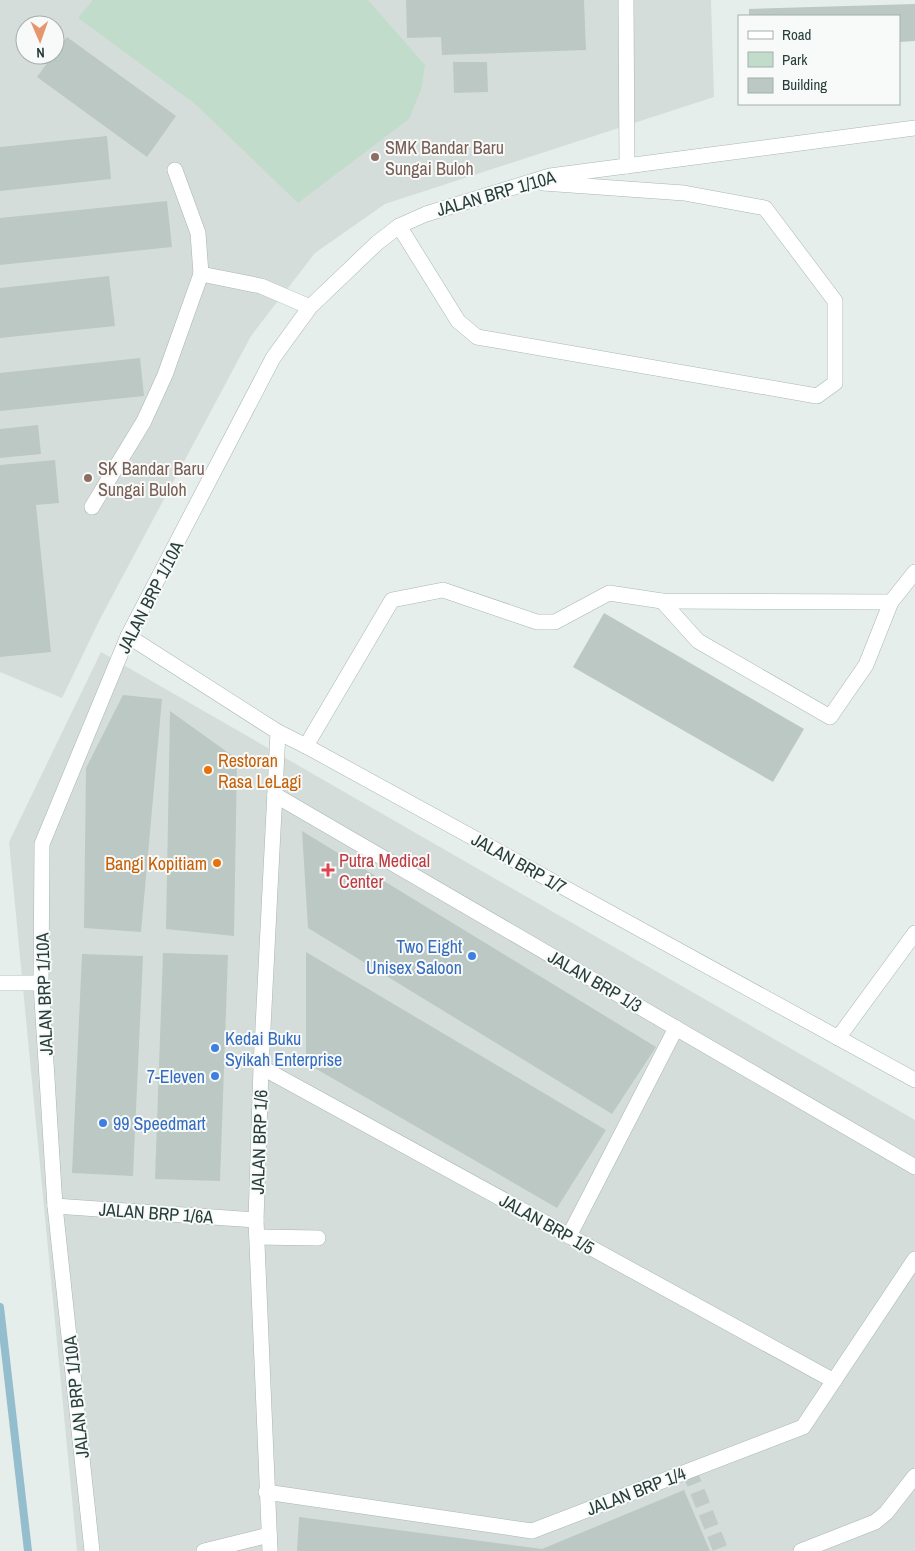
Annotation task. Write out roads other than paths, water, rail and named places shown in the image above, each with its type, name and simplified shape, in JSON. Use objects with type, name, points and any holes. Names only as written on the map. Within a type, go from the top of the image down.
[{"type":"street","points":[[626,0],[627,166]]},
{"type":"street","name":"JALAN BRP 1/10A","points":[[92,1551],[55,1206],[41,983],[42,844],[128,636],[273,358],[310,307],[399,226],[426,214],[550,176],[915,128]]},
{"type":"street","points":[[92,507],[144,421],[165,375],[201,274],[198,232],[175,170]]},
{"type":"street","points":[[399,226],[458,321],[477,337],[817,396],[835,383],[835,301],[765,208],[684,193],[529,182]]},
{"type":"street","points":[[201,274],[261,286],[310,307]]},
{"type":"street","points":[[662,601],[698,641],[830,717],[866,665],[891,602],[915,572]]},
{"type":"street","points":[[306,746],[392,600],[443,590],[537,622],[554,622],[610,593],[662,601],[891,602]]},
{"type":"street","name":"JALAN BRP 1/7","points":[[128,636],[278,732],[915,1080]]},
{"type":"street","name":"JALAN BRP 1/6","points":[[270,1551],[266,1492],[256,1220],[261,1066],[278,732]]},
{"type":"street","name":"JALAN BRP 1/3","points":[[275,795],[915,1167]]},
{"type":"street","points":[[838,1038],[915,933]]},
{"type":"street","points":[[0,983],[41,983]]},
{"type":"street","points":[[569,1236],[676,1028]]},
{"type":"street","name":"JALAN BRP 1/5","points":[[261,1066],[834,1381]]},
{"type":"street","name":"JALAN BRP 1/6A","points":[[55,1206],[256,1220]]},
{"type":"street","points":[[257,1237],[318,1238]]},
{"type":"street","name":"JALAN BRP 1/4","points":[[266,1492],[532,1531],[803,1427],[915,1259]]},
{"type":"street","points":[[801,1551],[875,1522],[886,1513],[915,1476]]},
{"type":"street","points":[[204,1551],[269,1535]]},
{"type":"waterway","points":[[0,1307],[28,1551]]},
{"type":"tunnel","points":[[689,1470],[721,1551]]},
{"type":"place","name":"SMK Bandar Baru Sungai Buloh","points":[[375,157]]},
{"type":"place","name":"SK Bandar Baru Sungai Buloh","points":[[88,478]]},
{"type":"place","name":"Restoran Rasa LeLagi","points":[[208,770]]},
{"type":"place","name":"Bangi Kopitiam","points":[[217,863]]},
{"type":"place","name":"Putra Medical Center","points":[[328,870]]},
{"type":"place","name":"Two Eight Unisex Saloon","points":[[472,956]]},
{"type":"place","name":"Kedai Buku Syikah Enterprise","points":[[215,1048]]},
{"type":"place","name":"7-Eleven","points":[[215,1076]]},
{"type":"place","name":"99 Speedmart","points":[[103,1123]]}]
